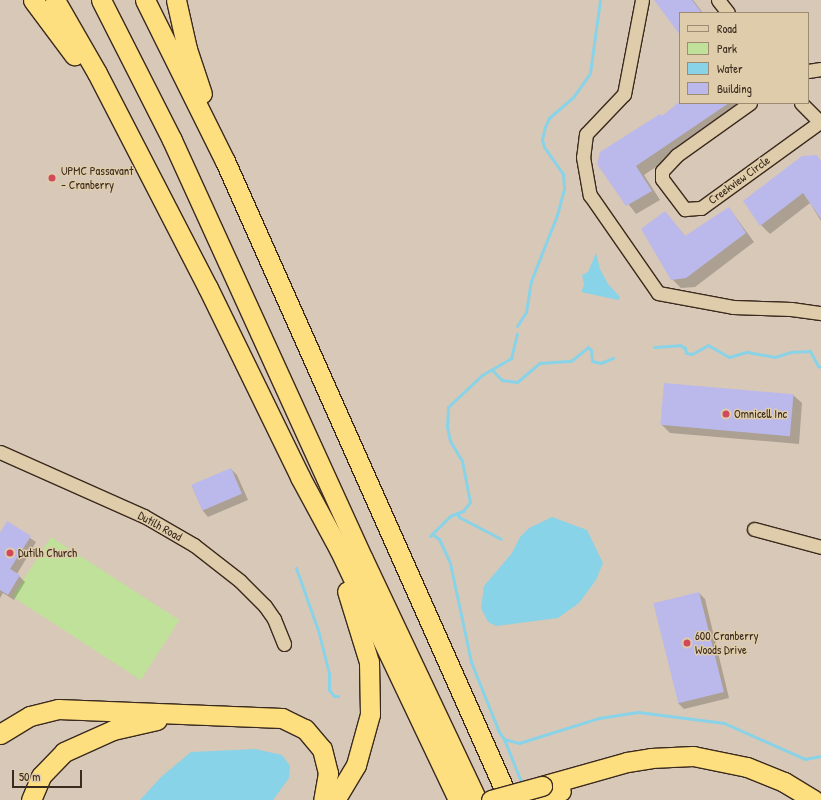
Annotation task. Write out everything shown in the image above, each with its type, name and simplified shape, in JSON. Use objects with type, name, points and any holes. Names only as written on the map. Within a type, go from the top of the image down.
[{"type":"highway","points":[[33,0],[125,129]]},
{"type":"highway","points":[[55,0],[97,73],[208,288],[300,477],[338,549],[458,800]]},
{"type":"highway","points":[[101,0],[172,140],[360,552],[477,800]]},
{"type":"highway","points":[[145,0],[225,161],[509,800]]},
{"type":"highway","points":[[176,0],[187,49],[225,161]]},
{"type":"highway","points":[[300,477],[350,600],[364,641],[370,670],[371,692],[367,731],[356,765],[335,800]]},
{"type":"highway","points":[[0,734],[30,716],[58,709],[211,714],[278,718],[291,721],[305,729],[322,749],[327,765],[328,781],[323,800]]},
{"type":"highway","points":[[31,800],[46,769],[58,757],[75,746],[113,730],[141,723],[211,714]]},
{"type":"highway","points":[[539,794],[627,762],[651,758],[694,756],[747,767],[784,782],[814,800]]},
{"type":"highway","points":[[491,800],[539,794],[639,771],[677,768],[729,774],[773,789],[793,800]]},
{"type":"street","points":[[642,0],[624,94],[586,134],[583,157],[593,201],[658,293],[733,307],[791,308],[821,313]]},
{"type":"street","points":[[718,0],[727,12]]},
{"type":"street","points":[[809,71],[821,69]]},
{"type":"street","name":"Creekview Circle","points":[[749,104],[677,155],[662,171],[662,179],[685,209],[701,208],[821,122]]},
{"type":"street","points":[[802,104],[821,122]]},
{"type":"street","name":"Dutilh Road","points":[[0,452],[144,516],[194,545],[240,581],[265,606],[274,619],[284,644]]},
{"type":"street","points":[[754,529],[821,547]]},
{"type":"green space","points":[[51,537],[179,620],[141,680],[12,597]]},
{"type":"water","points":[[596,253],[600,269],[608,284],[620,297],[618,300],[581,292],[584,285],[582,275],[588,272]]},
{"type":"water","points":[[552,517],[587,530],[603,563],[596,580],[579,603],[558,618],[496,626],[488,622],[481,608],[484,586],[512,553],[520,537],[529,528]]},
{"type":"water","points":[[255,749],[282,755],[290,766],[289,778],[273,800],[140,800],[161,777],[191,752]]},
{"type":"building","points":[[654,0],[692,0],[701,12],[679,12],[679,34]]},
{"type":"building","points":[[678,103],[728,104],[636,166],[652,191],[626,206],[597,164],[600,152],[660,114],[662,116]]},
{"type":"building","points":[[817,155],[821,161],[821,219],[803,193],[760,226],[743,201],[802,156]]},
{"type":"building","points":[[729,207],[746,233],[686,278],[671,280],[641,229],[665,211],[685,236]]},
{"type":"building","name":"Omnicell Inc","points":[[664,383],[794,394],[790,436],[660,425]]},
{"type":"building","points":[[231,468],[242,494],[202,511],[191,485]]},
{"type":"building","name":"Dutilh Church","points":[[7,521],[31,536],[10,569],[20,575],[8,595],[0,590],[0,533]]},
{"type":"building","name":"600 Cranberry Woods Drive","points":[[699,592],[724,692],[678,703],[653,603]]},
{"type":"waterway","points":[[517,326],[526,312],[531,281],[557,215],[564,188],[563,174],[544,147],[542,139],[545,127],[549,118],[574,96],[590,73],[600,0]]},
{"type":"waterway","points":[[430,536],[450,516],[463,511],[470,502],[462,461],[450,441],[447,427],[448,407],[482,375],[511,358],[517,334]]},
{"type":"waterway","points":[[654,347],[680,345],[685,348],[686,353],[692,354],[708,345],[729,357],[747,352],[775,357],[790,352],[810,351],[818,366],[821,367]]},
{"type":"waterway","points":[[493,371],[502,380],[517,382],[540,363],[571,361],[588,347],[591,350],[592,361],[601,363],[613,358]]},
{"type":"waterway","points":[[457,513],[459,517],[501,539]]},
{"type":"waterway","points":[[432,534],[439,539],[450,563],[471,662],[499,732],[504,739],[519,743],[599,718],[638,712],[724,723],[805,759],[821,756]]},
{"type":"waterway","points":[[296,568],[318,630],[329,673],[329,690],[334,696],[338,696]]},
{"type":"waterway","points":[[504,739],[522,784]]},
{"type":"place","name":"UPMC Passavant – Cranberry","points":[[52,178]]},
{"type":"place","name":"Omnicell Inc","points":[[726,414]]},
{"type":"place","name":"Dutilh Church","points":[[10,553]]},
{"type":"place","name":"600 Cranberry Woods Drive","points":[[687,643]]}]
